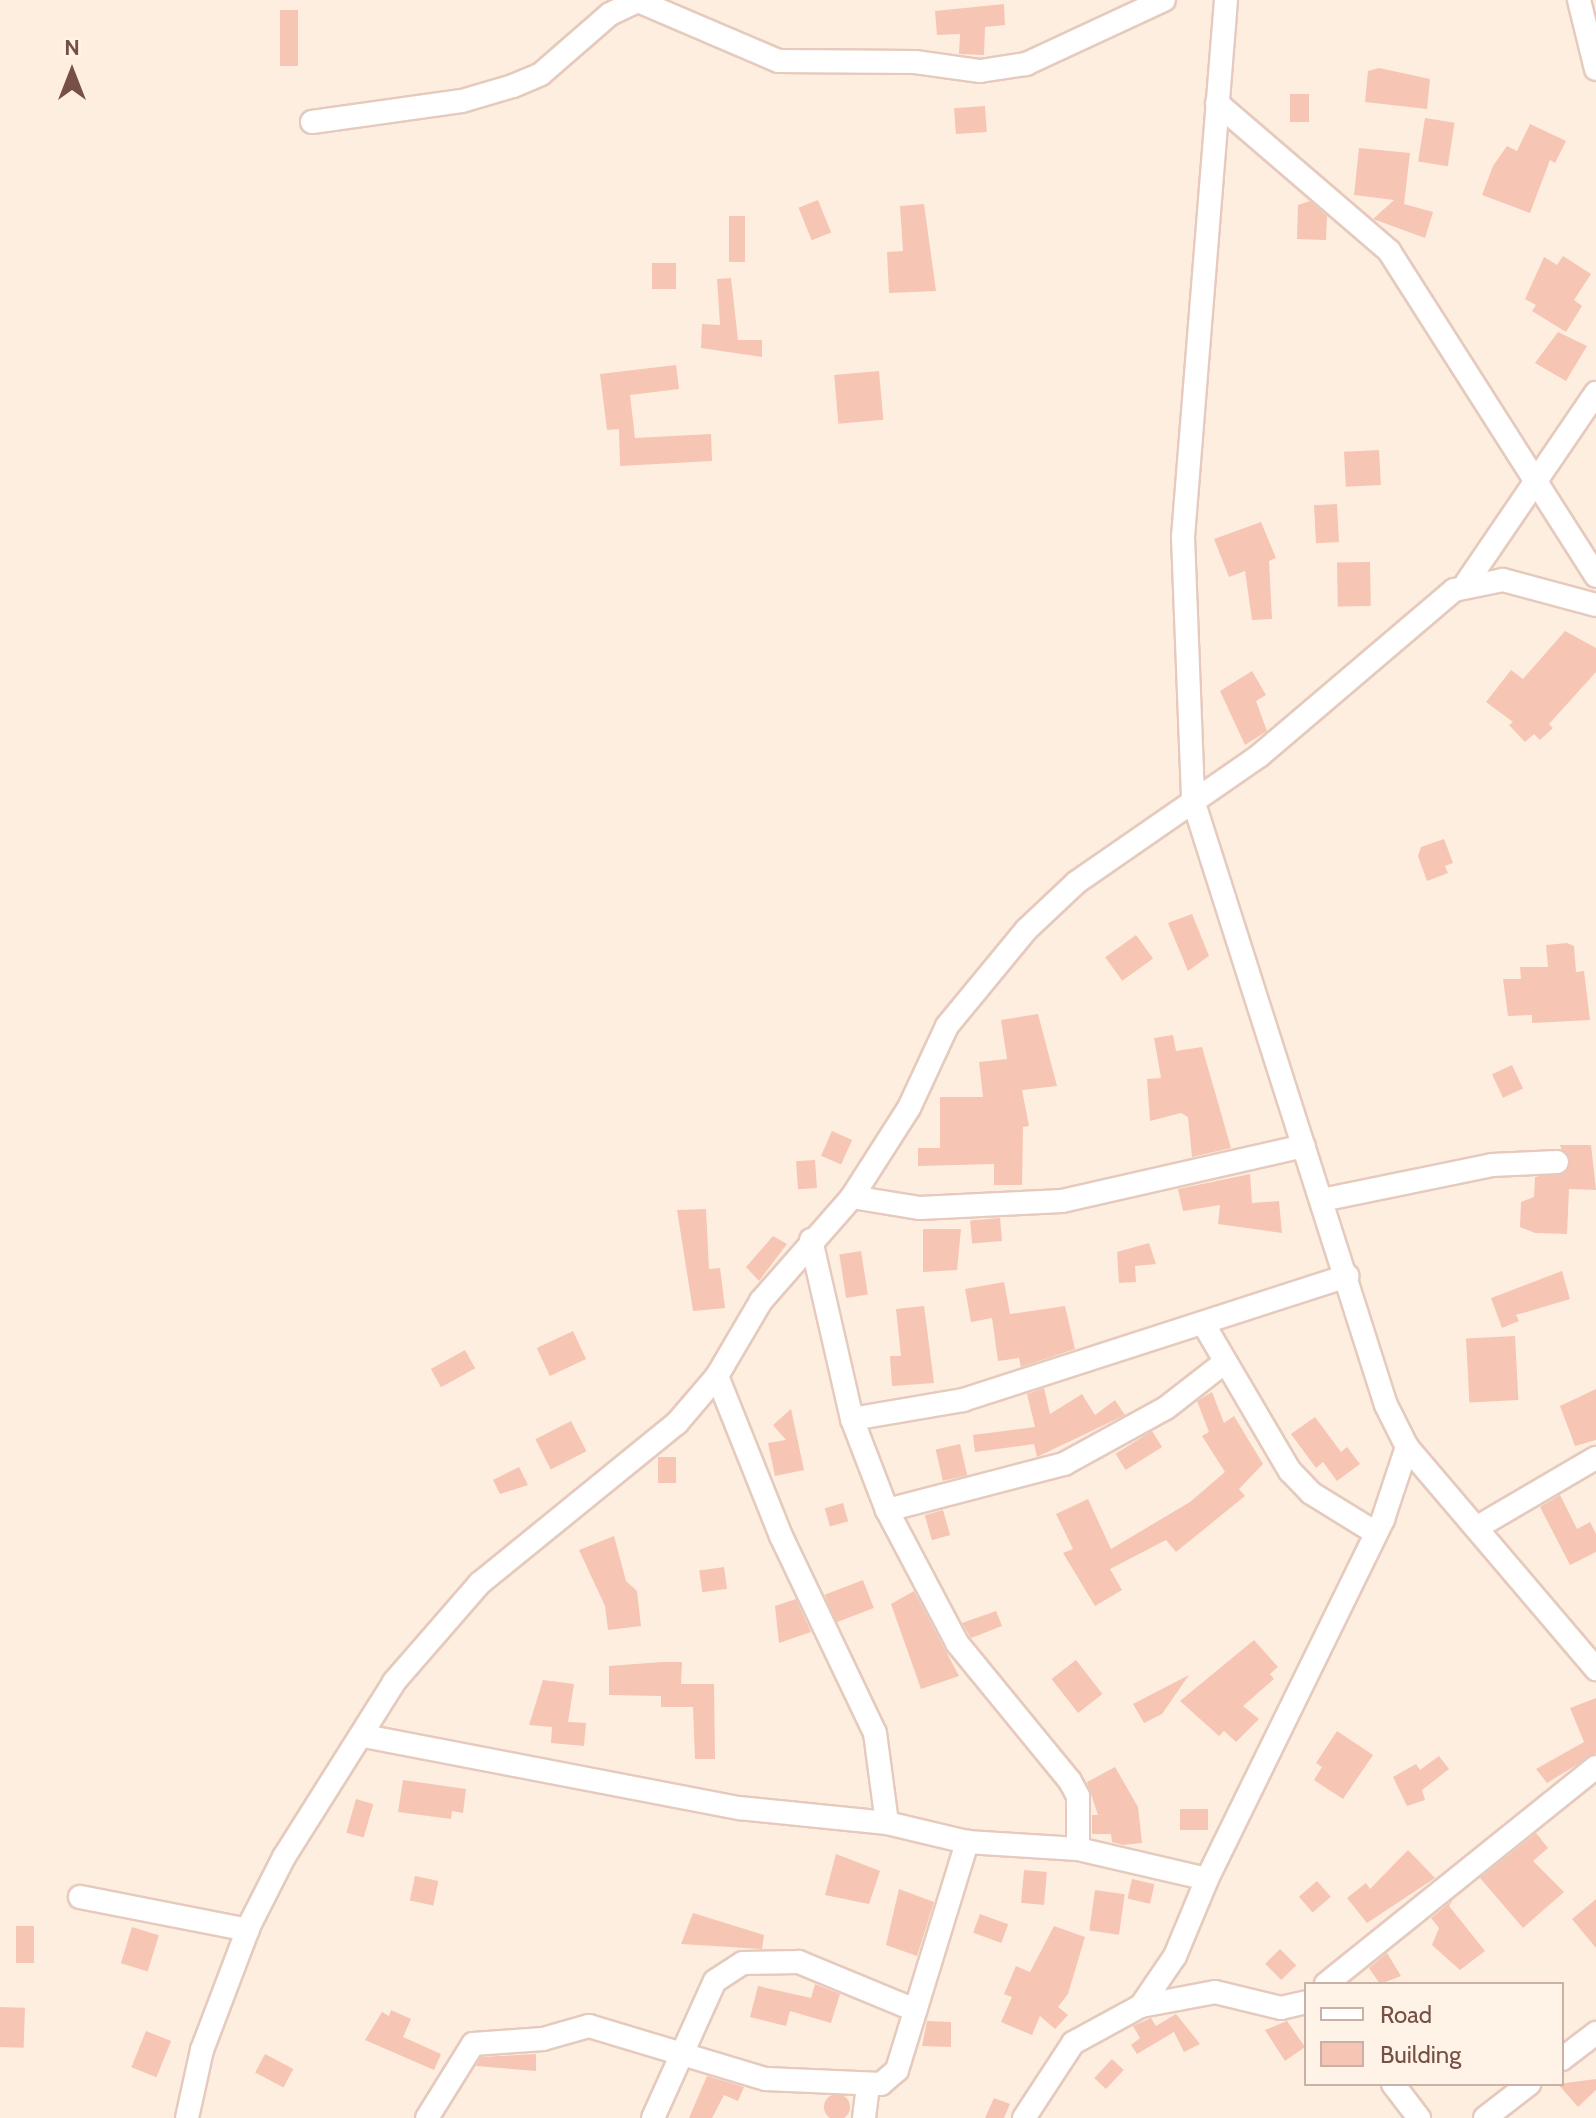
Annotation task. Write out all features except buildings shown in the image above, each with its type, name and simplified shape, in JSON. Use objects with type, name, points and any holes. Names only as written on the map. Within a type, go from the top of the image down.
[{"type":"street","points":[[312,122],[462,101],[513,86],[541,74],[610,14],[638,1],[779,61],[915,62],[980,71],[1026,64],[1164,0]]},
{"type":"street","points":[[1226,0],[1183,537],[1193,800],[1386,1405],[1407,1447],[1596,1669]]},
{"type":"street","points":[[1579,0],[1596,69]]},
{"type":"street","points":[[1217,103],[1389,251],[1540,481],[1596,576]]},
{"type":"street","points":[[187,2118],[202,2050],[248,1930],[284,1857],[364,1736],[394,1682],[480,1583],[635,1461],[717,1376],[761,1301],[811,1240],[852,1197],[909,1108],[947,1026],[974,991],[1077,882],[1259,756],[1467,582],[1540,481],[1596,393]]},
{"type":"street","points":[[1467,582],[1525,582],[1596,605]]},
{"type":"street","points":[[852,1197],[932,1208],[1062,1201],[1304,1146]]},
{"type":"street","points":[[1322,1200],[1492,1165],[1557,1162]]},
{"type":"street","points":[[811,1240],[852,1419],[887,1510],[957,1643],[1070,1781],[1078,1796],[1078,1849]]},
{"type":"street","points":[[852,1419],[963,1400],[1347,1276]]},
{"type":"street","points":[[1203,1323],[1290,1471],[1311,1493],[1376,1533]]},
{"type":"street","points":[[887,1510],[1064,1464],[1166,1408],[1225,1362]]},
{"type":"street","points":[[717,1376],[781,1536],[875,1733],[887,1823]]},
{"type":"street","points":[[1141,2006],[1175,1956],[1207,1879],[1376,1533],[1407,1447]]},
{"type":"street","points":[[1476,1528],[1596,1458]]},
{"type":"street","points":[[364,1736],[739,1808],[887,1823],[967,1842],[1078,1849],[1207,1879]]},
{"type":"street","points":[[1328,1982],[1596,1767]]},
{"type":"street","points":[[427,2118],[454,2067],[482,2040],[543,2039],[598,2025],[681,2054],[776,2081],[868,2086],[897,2070],[967,1842]]},
{"type":"street","points":[[80,1897],[248,1930]]},
{"type":"street","points":[[653,2118],[715,1981],[743,1963],[799,1962],[915,2010]]},
{"type":"street","points":[[1024,2118],[1073,2043],[1141,2006],[1215,1992],[1281,2008],[1304,2002]]},
{"type":"street","points":[[1564,2057],[1596,2033]]},
{"type":"street","points":[[864,2118],[868,2086]]},
{"type":"street","points":[[1395,2086],[1419,2118]]},
{"type":"street","points":[[1485,2118],[1526,2086]]}]
